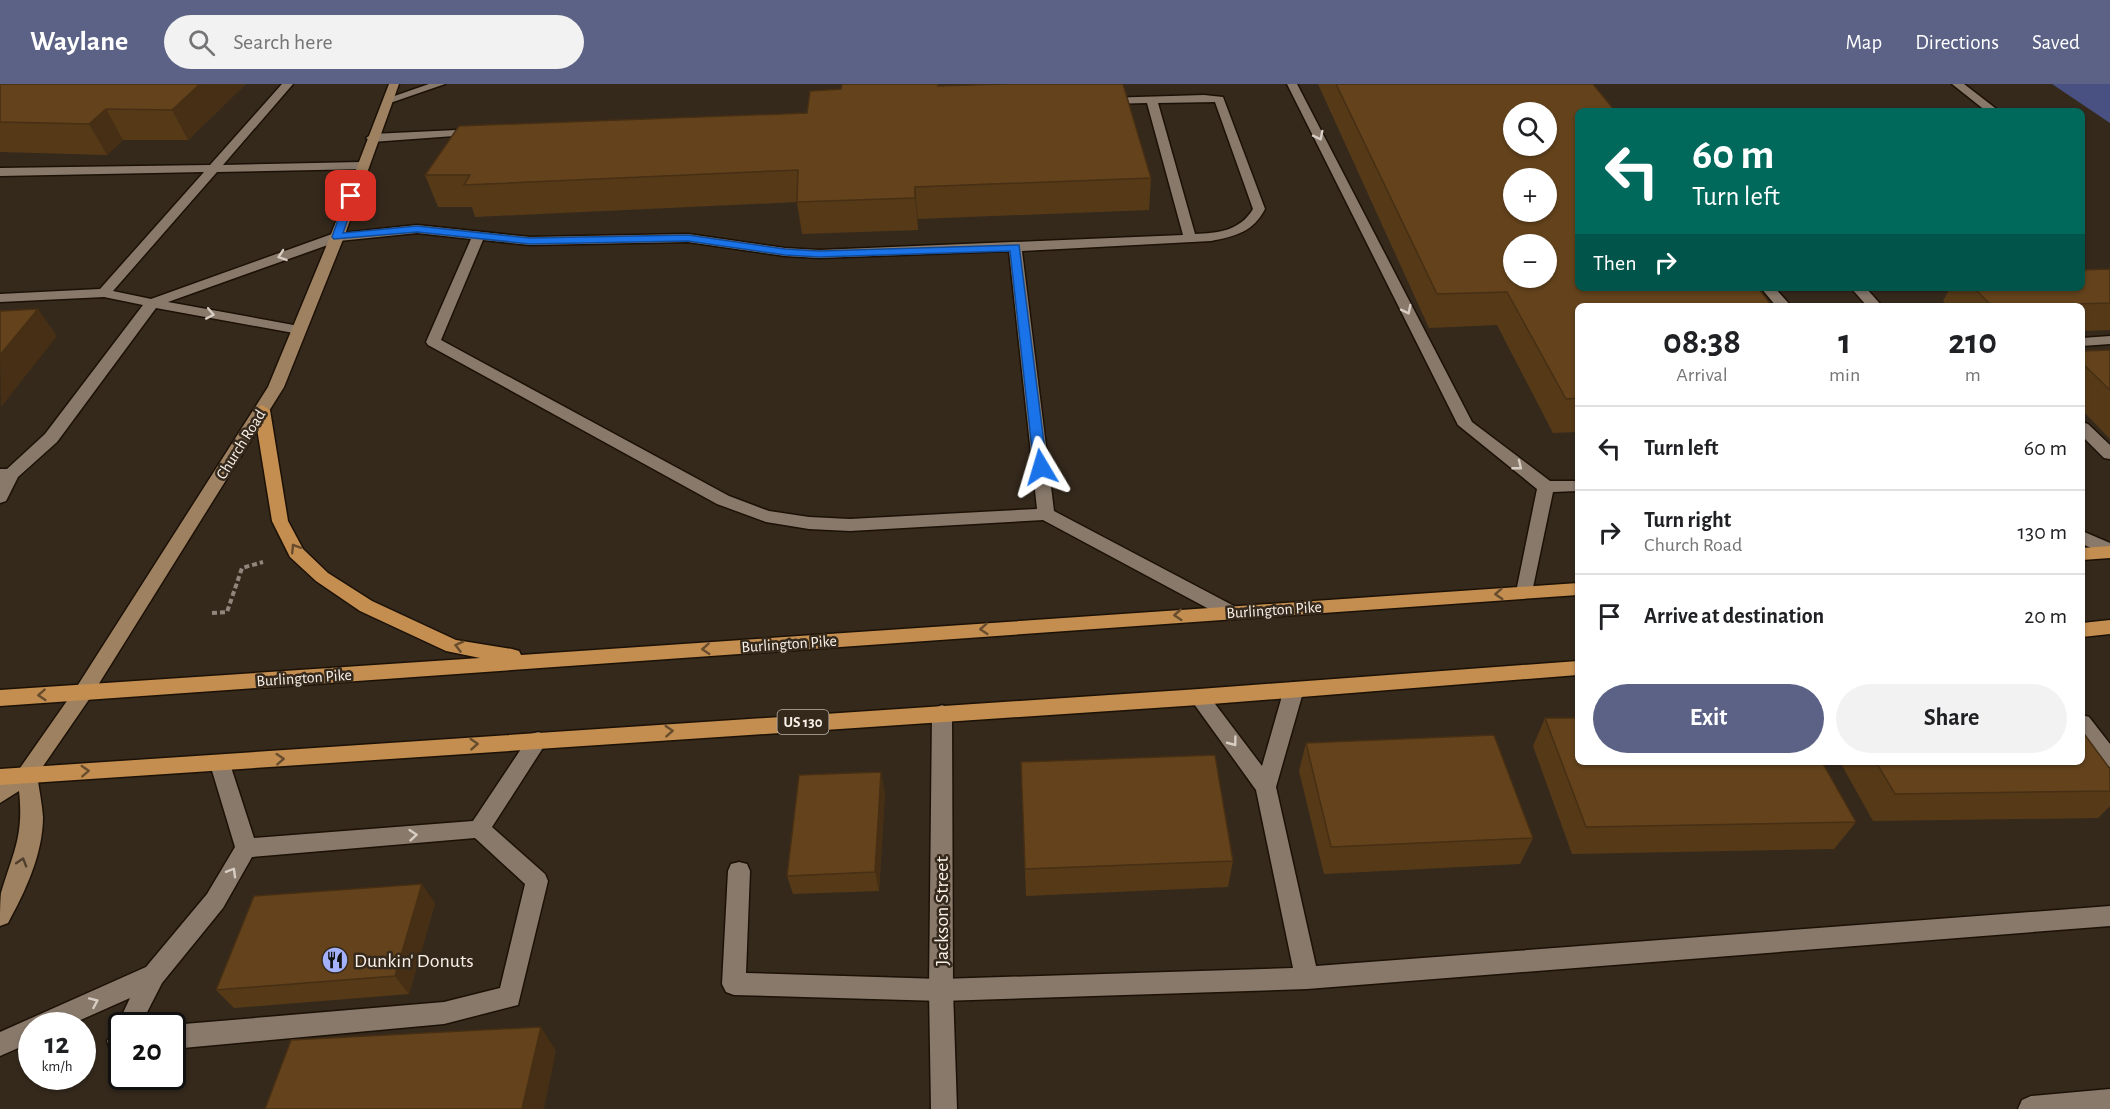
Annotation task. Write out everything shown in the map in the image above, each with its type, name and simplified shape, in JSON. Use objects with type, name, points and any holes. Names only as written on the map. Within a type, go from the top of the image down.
[{"type":"highway","points":[[262,410],[280,521],[296,553],[322,577],[366,606],[453,646],[537,661]]},
{"type":"highway","points":[[2085,554],[2110,551]]},
{"type":"highway","name":"Burlington Pike","points":[[0,698],[1575,589]]},
{"type":"highway","points":[[2085,630],[2110,627]]},
{"type":"highway","name":"US 130","points":[[0,777],[1199,697],[1575,668]]},
{"type":"main road","name":"Church Road","points":[[0,794],[27,774],[83,693],[276,387],[337,237],[394,84]]},
{"type":"main road","points":[[0,916],[23,862],[31,824],[27,774]]},
{"type":"street","points":[[104,293],[288,84]]},
{"type":"street","points":[[389,100],[441,84]]},
{"type":"street","points":[[1292,84],[1466,425],[1546,487],[1575,486]]},
{"type":"street","points":[[1957,84],[1989,108]]},
{"type":"street","points":[[1151,99],[1190,238]]},
{"type":"street","points":[[0,497],[5,474],[51,438],[152,303],[194,286],[337,237],[417,229],[530,241],[688,238],[785,252],[819,254],[1190,238],[1234,232],[1252,223],[1259,208],[1219,99],[1091,101]]},
{"type":"street","points":[[372,138],[493,131]]},
{"type":"street","points":[[2,174],[362,166]]},
{"type":"street","points":[[479,235],[433,342],[723,500],[766,516],[809,523],[850,525],[1046,514],[1228,612]]},
{"type":"street","points":[[1015,247],[1046,514]]},
{"type":"street","points":[[1771,291],[1781,303]]},
{"type":"street","points":[[1860,291],[1872,303]]},
{"type":"street","points":[[0,298],[104,293],[299,330]]},
{"type":"street","points":[[2085,342],[2110,340]]},
{"type":"street","points":[[2085,431],[2110,454]]},
{"type":"street","points":[[1525,592],[1546,487]]},
{"type":"street","points":[[2085,538],[2110,551]]},
{"type":"street","points":[[1266,787],[1294,689]]},
{"type":"street","points":[[1199,697],[1266,787],[1307,978]]},
{"type":"street","name":"Jackson Street","points":[[942,713],[941,990],[944,1109]]},
{"type":"street","points":[[2085,727],[2110,759]]},
{"type":"street","points":[[479,829],[538,740]]},
{"type":"street","points":[[134,1012],[154,975],[215,901],[246,848],[220,764]]},
{"type":"street","points":[[186,1036],[444,1013],[510,997],[537,882],[479,829],[246,848]]},
{"type":"street","points":[[739,871],[734,984],[941,990],[1307,978],[2110,916]]},
{"type":"street","points":[[72,1012],[154,975]]},
{"type":"street","points":[[0,1044],[18,1036]]},
{"type":"street","points":[[2031,1109],[2096,1104]]},
{"type":"path","points":[[212,613],[227,612],[242,568],[265,562]]},
{"type":"shaded area","points":[[2052,84],[2110,84],[2110,123]]},
{"type":"building","points":[[0,84],[200,84],[172,110],[106,109],[89,124],[0,122]]},
{"type":"building","points":[[842,84],[938,84],[938,86],[1123,84],[1151,178],[915,187],[915,198],[797,202],[798,170],[464,185],[470,175],[425,175],[459,126],[807,113],[810,91],[841,89]]},
{"type":"building","points":[[1336,84],[1593,84],[1613,108],[1575,108],[1575,291],[1760,291],[1770,303],[1575,303],[1575,398],[1566,399],[1507,292],[1437,294]]},
{"type":"building","points":[[2110,269],[2110,303],[1989,303],[1977,291],[2085,291],[2085,270]]},
{"type":"building","points":[[38,309],[0,355],[0,311]]},
{"type":"building","points":[[2110,350],[2110,390],[2085,366],[2085,351]]},
{"type":"building","points":[[1545,718],[1575,718],[1575,765],[1824,765],[1856,822],[1586,827]]},
{"type":"building","points":[[1494,735],[1533,838],[1331,847],[1306,743]]},
{"type":"building","points":[[2085,735],[2110,769],[2110,791],[1895,794],[1878,765],[2085,765]]},
{"type":"building","points":[[1215,755],[1233,861],[1025,869],[1021,762]]},
{"type":"building","points":[[881,772],[875,872],[787,876],[799,775]]},
{"type":"building","points":[[422,884],[395,976],[216,990],[254,896]]},
{"type":"building","points":[[541,1027],[522,1109],[265,1109],[291,1040]]},
{"type":"place","name":"Dunkin' Donuts","points":[[335,960]]},
{"type":"route","points":[[351,196],[337,237],[417,229],[530,241],[688,238],[785,252],[819,254],[1015,247],[1041,467]]}]
